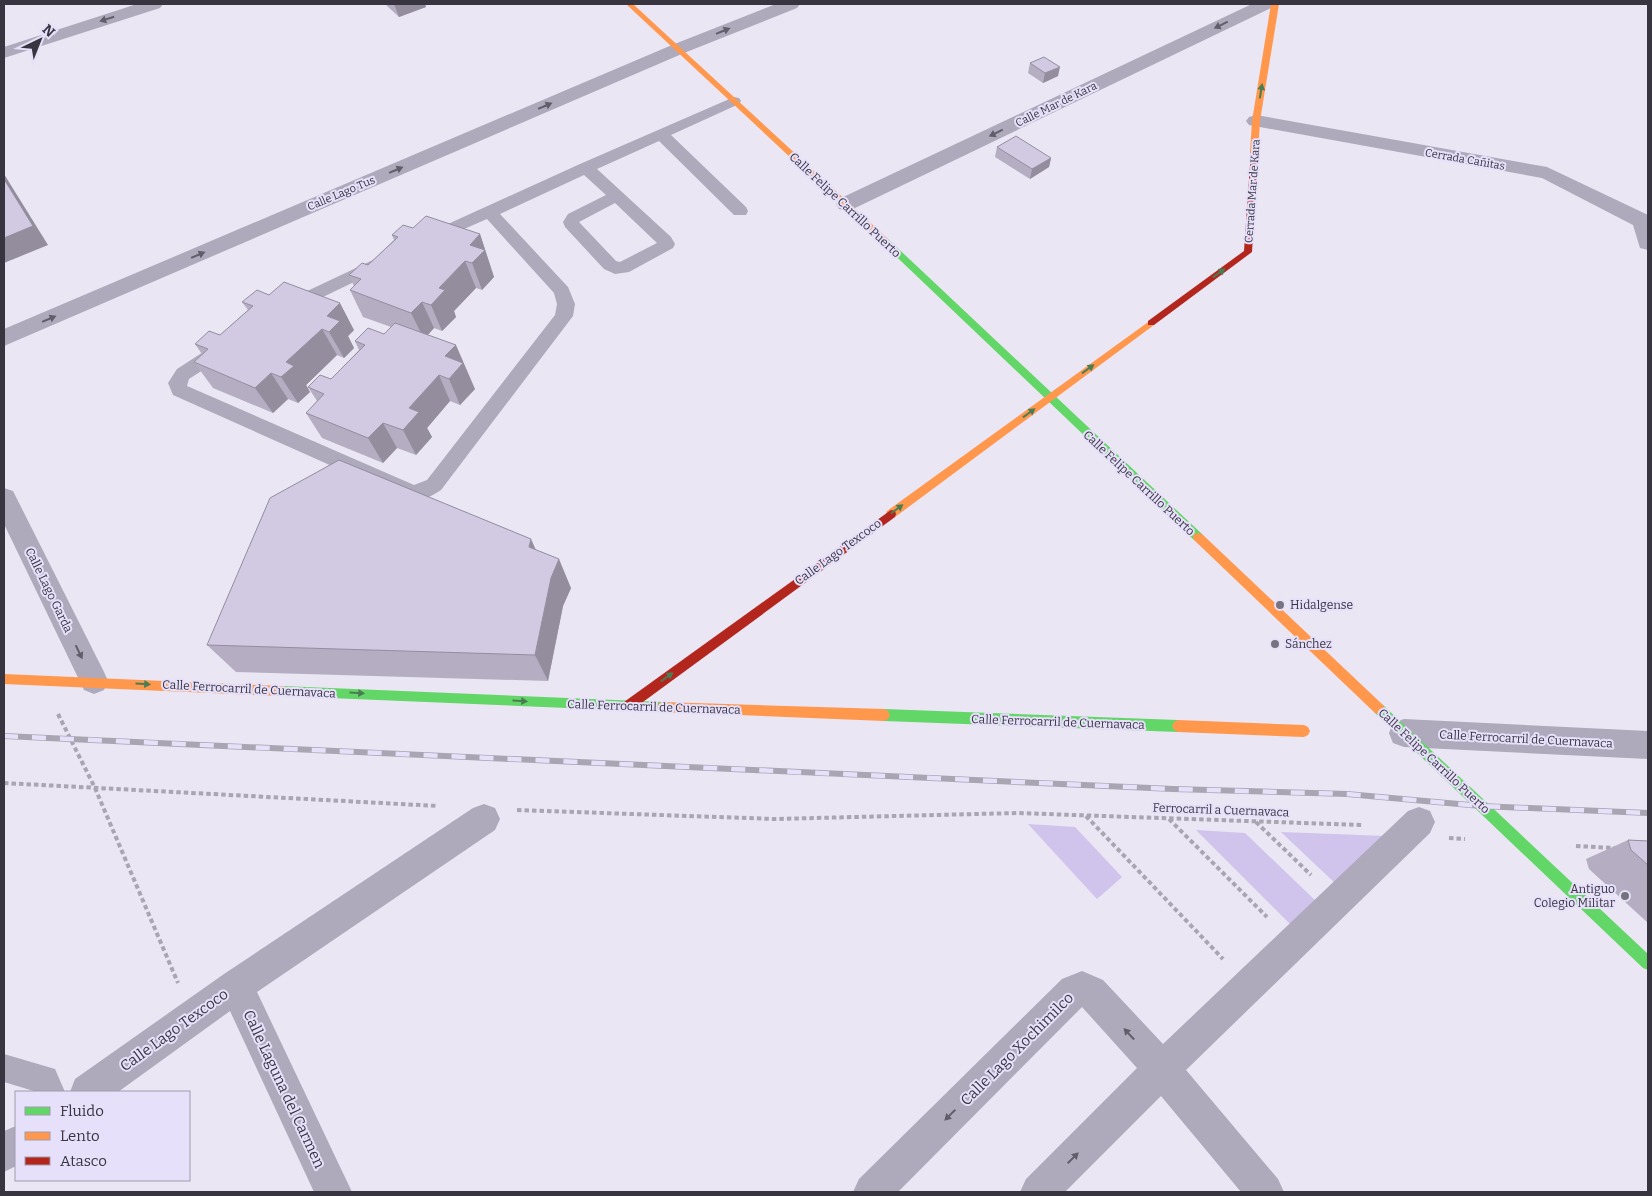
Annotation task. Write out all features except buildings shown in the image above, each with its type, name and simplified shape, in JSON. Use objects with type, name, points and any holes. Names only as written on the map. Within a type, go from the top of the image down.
[{"type":"street","points":[[4,53],[154,4]]},
{"type":"street","name":"Calle Felipe Carrillo Puerto","points":[[630,4],[846,204],[1648,963]]},
{"type":"street","name":"Calle Lago Tus","points":[[4,338],[678,49],[791,4]]},
{"type":"street","name":"Calle Mar de Kara","points":[[846,204],[1265,4]]},
{"type":"street","name":"Cerrada Mar de Kara","points":[[1049,398],[1248,252],[1256,121],[1274,4]]},
{"type":"street","name":"Cerrada Cañitas","points":[[1256,121],[1547,173],[1643,221],[1648,243]]},
{"type":"street","name":"Calle Lago Texcoco","points":[[628,706],[1049,398]]},
{"type":"street","name":"Calle Lago Garda","points":[[4,498],[94,681]]},
{"type":"street","name":"Calle Ferrocarril de Cuernavaca","points":[[4,679],[94,681],[628,706],[1304,731]]},
{"type":"street","name":"Calle Ferrocarril de Cuernavaca","points":[[1404,733],[1648,745]]},
{"type":"street","name":"Calle Lago Texcoco","points":[[89,1091],[236,986],[484,819]]},
{"type":"street","points":[[1039,1192],[1162,1070],[1416,825]]},
{"type":"street","name":"Calle Laguna del Carmen","points":[[236,986],[333,1192]]},
{"type":"street","name":"Calle Lago Xochimilco","points":[[872,1192],[1074,991],[1082,988],[1091,992],[1162,1070],[1266,1192]]},
{"type":"street","points":[[4,1153],[15,1145]]},
{"type":"lane","points":[[418,245],[488,211],[734,101]]},
{"type":"lane","points":[[661,134],[740,211]]},
{"type":"lane","points":[[585,168],[617,196],[667,244],[623,268],[615,268],[610,265],[573,227],[571,222],[574,218],[617,196]]},
{"type":"lane","points":[[238,338],[183,374],[177,383],[180,390],[413,493],[424,491],[434,485],[564,316],[566,304],[562,291],[488,211]]},
{"type":"lane","points":[[277,312],[391,257]]},
{"type":"lane","points":[[4,1068],[44,1079],[51,1091]]},
{"type":"path","points":[[40,681],[95,788],[179,987]]},
{"type":"path","name":"Ferrocarril a Cuernavaca","points":[[979,812],[1256,822],[1416,825],[1424,838],[1458,838]]},
{"type":"path","points":[[1085,815],[1249,986]]},
{"type":"path","points":[[1168,818],[1294,943]]},
{"type":"path","points":[[1256,822],[1338,900]]},
{"type":"path","points":[[1566,846],[1621,848]]},
{"type":"shaded area","points":[[1028,824],[1075,827],[1122,877],[1097,899]]},
{"type":"shaded area","points":[[1196,830],[1245,833],[1317,902],[1292,926]]},
{"type":"shaded area","points":[[1281,832],[1386,836],[1336,884]]},
{"type":"railway","points":[[4,736],[1173,789],[1347,794],[1481,806],[1648,813]]},
{"type":"traffic: fast","points":[[885,241],[1198,537]]},
{"type":"traffic: fast","points":[[282,691],[663,707]]},
{"type":"traffic: fast","points":[[1379,709],[1648,963]]},
{"type":"traffic: fast","points":[[884,715],[1178,726]]},
{"type":"traffic: slow","points":[[629,4],[885,241]]},
{"type":"traffic: slow","points":[[1254,153],[1256,121],[1275,4]]},
{"type":"traffic: slow","points":[[891,514],[1151,323]]},
{"type":"traffic: slow","points":[[1198,537],[1379,709]]},
{"type":"traffic: slow","points":[[4,679],[282,691]]},
{"type":"traffic: slow","points":[[663,707],[884,715]]},
{"type":"traffic: slow","points":[[1178,726],[1304,731]]},
{"type":"traffic: jam","points":[[1151,323],[1248,252],[1254,153]]},
{"type":"traffic: jam","points":[[628,706],[891,514]]},
{"type":"place","name":"Hidalgense","points":[[1280,605]]},
{"type":"place","name":"Sánchez","points":[[1275,644]]},
{"type":"place","name":"Antiguo Colegio Militar","points":[[1625,896]]}]
